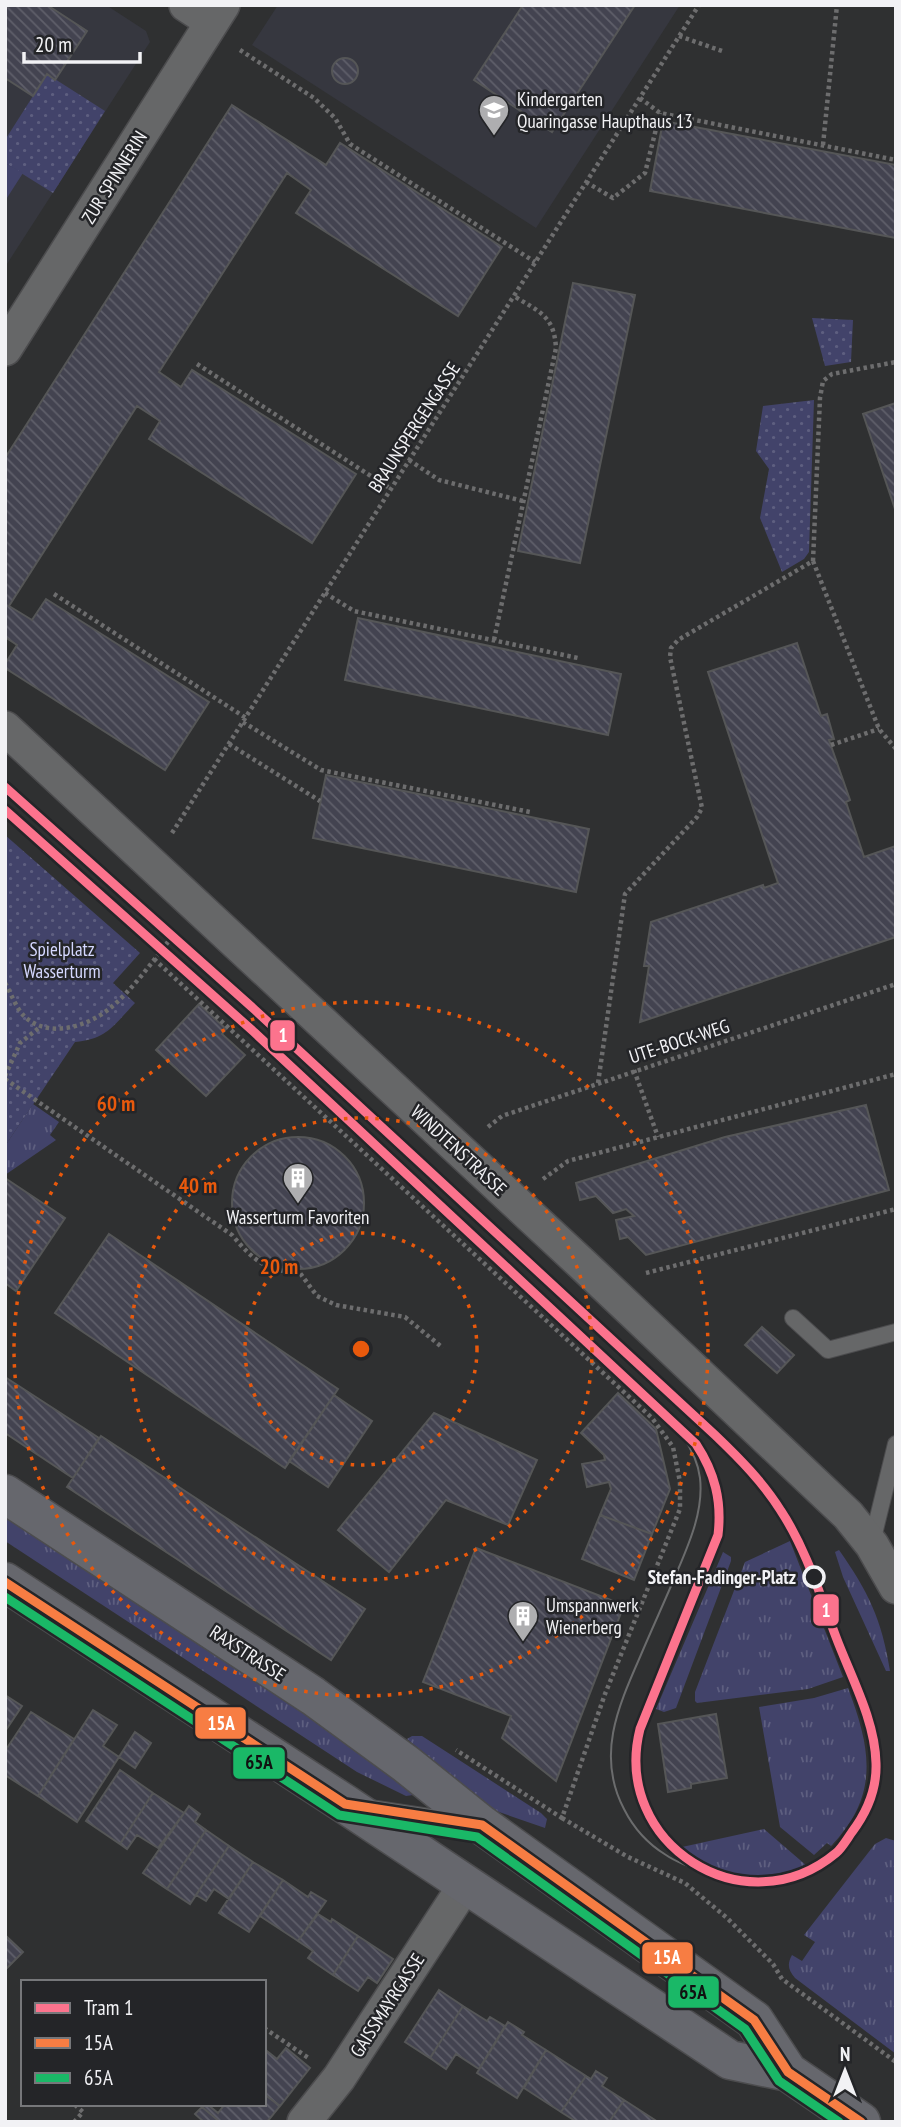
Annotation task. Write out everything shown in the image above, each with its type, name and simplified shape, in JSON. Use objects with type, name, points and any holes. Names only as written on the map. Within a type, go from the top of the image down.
[{"type":"main road","name":"RAXSTRASSE","points":[[5,1494],[313,1696],[406,1764],[482,1825],[754,2020],[788,2072],[861,2122]]},
{"type":"main road","name":"RAXSTRASSE","points":[[5,1582],[730,2060],[788,2072]]},
{"type":"street","name":"ZUR SPINNERIN","points":[[5,349],[207,11]]},
{"type":"street","name":"WINDTENSTRASSE","points":[[5,728],[153,863],[848,1515],[872,1545],[896,1587]]},
{"type":"street","name":"GAISSMAYRGASSE","points":[[304,2122],[339,2078],[465,1885]]},
{"type":"lane","points":[[793,1318],[828,1350],[896,1332]]},
{"type":"lane","points":[[872,1545],[896,1444]]},
{"type":"lane","name":"RAXSTRASSE","points":[[345,1804],[482,1825]]},
{"type":"path","name":"BRAUNSPERGENGASSE","points":[[153,863],[699,5]]},
{"type":"path","points":[[823,145],[836,5]]},
{"type":"path","points":[[679,36],[722,51]]},
{"type":"path","points":[[240,50],[314,98],[335,117],[350,144],[535,262]]},
{"type":"path","points":[[640,98],[660,113],[896,160]]},
{"type":"path","points":[[586,182],[613,198],[645,173],[660,113]]},
{"type":"path","points":[[494,640],[556,348],[555,331],[548,319],[514,296]]},
{"type":"path","points":[[896,362],[832,374],[823,380],[813,561],[879,729],[896,749]]},
{"type":"path","points":[[197,365],[391,489]]},
{"type":"path","points":[[410,460],[439,480],[523,501]]},
{"type":"path","points":[[598,1083],[625,894],[697,817],[702,808],[670,657],[671,648],[678,640],[813,561]]},
{"type":"path","points":[[325,593],[354,611],[578,658]]},
{"type":"path","points":[[54,594],[321,770],[530,812]]},
{"type":"path","points":[[831,745],[879,729]]},
{"type":"path","points":[[229,744],[320,801]]},
{"type":"path","points":[[5,983],[24,1016],[40,1027],[61,1029],[78,1025],[109,1009],[153,959],[195,903]]},
{"type":"path","points":[[153,959],[652,1418],[673,1447],[680,1482],[680,1509],[605,1694],[562,1818]]},
{"type":"path","name":"UTE-BOCK-WEG","points":[[485,1129],[502,1116],[896,984]]},
{"type":"path","points":[[40,1027],[20,1043],[5,1078],[232,1235],[248,1255],[275,1271],[300,1273],[317,1296],[336,1305],[405,1317],[443,1348]]},
{"type":"path","points":[[634,1070],[658,1138]]},
{"type":"path","points":[[540,1180],[568,1161],[896,1074]]},
{"type":"path","points":[[642,1274],[896,1209]]},
{"type":"path","points":[[453,1748],[578,1831],[685,1884],[727,1917],[773,1964],[782,1979],[896,2062]]},
{"type":"path","points":[[266,2029],[315,2062]]},
{"type":"path","points":[[74,2122],[83,2112],[76,2106]]},
{"type":"shaded area","points":[[5,5],[106,5],[146,31],[150,42],[5,267]]},
{"type":"shaded area","name":"Kindergarten Quaringasse Haupthaus 13","points":[[278,5],[680,5],[536,228],[252,45]]},
{"type":"green space","points":[[47,74],[105,111],[53,193],[5,163],[5,140]]},
{"type":"green space","points":[[5,163],[23,173],[5,201]]},
{"type":"green space","points":[[812,318],[853,320],[851,362],[825,366]]},
{"type":"green space","points":[[814,400],[809,552],[804,559],[782,572],[760,518],[769,469],[756,451],[763,406]]},
{"type":"green space","name":"Spielplatz Wasserturm","points":[[5,835],[140,953],[113,983],[135,1003],[115,1025],[102,1034],[75,1042],[5,1146]]},
{"type":"green space","points":[[33,1104],[59,1122],[50,1135],[56,1140],[5,1175],[5,1146]]},
{"type":"green space","points":[[5,1517],[351,1745],[413,1792],[413,1795],[406,1796],[357,1772],[5,1541]]},
{"type":"green space","points":[[790,1541],[843,1677],[808,1689],[697,1703],[695,1692],[745,1562]]},
{"type":"green space","points":[[839,1550],[858,1579],[878,1621],[890,1671],[886,1671],[843,1577],[835,1552]]},
{"type":"green space","points":[[723,1552],[731,1557],[731,1561],[676,1708],[664,1712],[656,1709]]},
{"type":"green space","points":[[848,1688],[866,1751],[864,1790],[847,1827],[831,1846],[827,1843],[814,1855],[780,1827],[759,1707],[814,1698]]},
{"type":"green space","points":[[422,1736],[541,1813],[547,1819],[545,1828],[496,1811],[407,1739]]},
{"type":"green space","points":[[764,1829],[807,1866],[774,1874],[741,1875],[710,1866],[682,1847]]},
{"type":"green space","points":[[886,1838],[896,1841],[896,2054],[795,1978],[789,1967],[792,1955],[802,1961],[815,1942],[804,1935],[875,1844]]},
{"type":"building","points":[[5,5],[47,5],[87,31],[55,80],[47,74],[33,96],[5,78]]},
{"type":"building","points":[[523,5],[635,5],[552,132],[474,80]]},
{"type":"building","points":[[345,58],[354,62],[358,71],[354,80],[345,84],[336,80],[332,71],[336,62]]},
{"type":"building","points":[[232,105],[326,165],[340,143],[502,247],[458,316],[296,213],[311,190],[287,173],[159,372],[181,387],[192,370],[356,474],[312,543],[149,439],[160,421],[137,406],[9,606],[32,620],[46,599],[209,702],[165,770],[5,668],[17,645],[5,637],[5,458]]},
{"type":"building","points":[[663,121],[896,165],[896,238],[650,191]]},
{"type":"building","points":[[573,283],[635,295],[580,563],[518,551]]},
{"type":"building","points":[[896,403],[896,512],[863,414]]},
{"type":"building","points":[[358,618],[621,674],[608,735],[345,680]]},
{"type":"building","points":[[797,643],[821,716],[827,714],[834,739],[829,740],[850,800],[846,802],[864,857],[896,846],[896,937],[640,1022],[649,966],[644,966],[651,922],[763,885],[764,888],[778,883],[708,672]]},
{"type":"building","points":[[326,775],[589,829],[576,892],[313,838]]},
{"type":"building","points":[[199,1004],[226,1029],[222,1034],[245,1055],[206,1096],[156,1050]]},
{"type":"building","points":[[866,1105],[889,1190],[646,1255],[628,1237],[620,1239],[616,1220],[634,1216],[626,1209],[613,1213],[596,1196],[580,1200],[576,1183],[725,1137]]},
{"type":"building","name":"Wasserturm Favoriten","points":[[298,1137],[323,1142],[335,1148],[353,1166],[359,1178],[364,1203],[359,1228],[353,1240],[335,1258],[323,1264],[298,1269],[273,1264],[261,1258],[243,1240],[237,1228],[232,1203],[237,1178],[243,1166],[261,1148],[273,1142]]},
{"type":"building","points":[[5,1178],[65,1218],[16,1291],[5,1283]]},
{"type":"building","points":[[109,1234],[338,1389],[285,1468],[55,1313]]},
{"type":"building","points":[[762,1327],[794,1355],[777,1373],[745,1345]]},
{"type":"building","points":[[5,1377],[99,1438],[73,1478],[5,1433]]},
{"type":"building","points":[[618,1393],[656,1429],[670,1489],[652,1534],[600,1515],[611,1489],[609,1482],[587,1487],[582,1464],[605,1460],[604,1455],[581,1433]]},
{"type":"building","points":[[334,1395],[372,1421],[328,1487],[289,1461]]},
{"type":"building","points":[[434,1413],[537,1460],[508,1525],[446,1500],[389,1572],[338,1530]]},
{"type":"building","points":[[101,1436],[365,1609],[331,1660],[67,1487]]},
{"type":"building","points":[[600,1515],[652,1534],[634,1580],[582,1559]]},
{"type":"building","name":"Umspannwerk Wienerberg","points":[[476,1548],[624,1605],[556,1781],[502,1738],[511,1716],[423,1682]]},
{"type":"building","points":[[5,1695],[22,1706],[6,1730],[5,1729]]},
{"type":"building","points":[[93,1710],[117,1725],[103,1746],[119,1757],[77,1822],[38,1796]]},
{"type":"building","points":[[31,1712],[74,1739],[38,1796],[5,1775],[5,1751]]},
{"type":"building","points":[[716,1714],[727,1778],[691,1784],[691,1788],[668,1792],[658,1724]]},
{"type":"building","points":[[135,1732],[151,1743],[135,1768],[119,1757]]},
{"type":"building","points":[[120,1770],[153,1793],[120,1844],[86,1821]]},
{"type":"building","points":[[153,1793],[184,1813],[158,1848],[137,1835],[127,1849],[120,1844]]},
{"type":"building","points":[[189,1806],[200,1814],[195,1822],[206,1830],[167,1889],[143,1873]]},
{"type":"building","points":[[206,1830],[229,1846],[190,1904],[167,1889]]},
{"type":"building","points":[[229,1846],[253,1862],[229,1899],[214,1889],[206,1901],[196,1895]]},
{"type":"building","points":[[253,1862],[283,1880],[249,1932],[219,1913]]},
{"type":"building","points":[[283,1880],[308,1897],[311,1892],[326,1901],[298,1941],[260,1916]]},
{"type":"building","points":[[318,1914],[331,1922],[332,1919],[358,1936],[333,1975],[308,1958],[313,1951],[298,1941]]},
{"type":"building","points":[[5,1935],[23,1952],[5,1970]]},
{"type":"building","points":[[358,1936],[393,1959],[377,1983],[368,1977],[358,1991],[333,1975]]},
{"type":"building","points":[[439,1990],[463,2006],[430,2058],[405,2042]]},
{"type":"building","points":[[463,2006],[487,2021],[490,2017],[505,2026],[479,2069],[456,2054],[446,2069],[430,2058]]},
{"type":"building","points":[[508,2022],[524,2032],[522,2035],[546,2050],[517,2098],[477,2073]]},
{"type":"building","points":[[286,2048],[310,2068],[280,2106],[266,2096],[266,2052],[277,2059]]},
{"type":"building","points":[[546,2050],[586,2076],[561,2112],[524,2088]]},
{"type":"building","points":[[596,2071],[607,2078],[602,2086],[624,2100],[609,2122],[577,2122],[561,2112],[586,2076],[591,2079]]},
{"type":"building","points":[[266,2096],[280,2106],[267,2122],[220,2122],[202,2107],[209,2106],[218,2113],[223,2106],[266,2106]]},
{"type":"building","points":[[624,2100],[658,2122],[609,2122]]},
{"type":"building","points":[[202,2107],[220,2122],[204,2122],[195,2114]]},
{"type":"tram line","name":"1","points":[[5,787],[255,1010],[715,1435],[774,1500],[805,1556],[861,1699],[875,1747],[876,1773],[870,1800],[836,1853],[800,1874],[763,1882],[726,1877],[693,1863],[665,1839],[646,1808],[636,1770],[640,1729],[718,1535],[716,1488],[696,1444],[254,1032],[5,810]]},
{"type":"tram line","points":[[653,1402],[689,1446],[698,1467],[701,1491],[689,1543],[624,1694],[613,1732],[612,1770],[624,1809],[642,1835],[671,1858],[710,1874]]},
{"type":"transit line","name":"15A","points":[[5,1582],[345,1804],[482,1825],[754,2020],[788,2072],[861,2122]]},
{"type":"transit line","name":"65A","points":[[5,1597],[339,1815],[477,1837],[745,2029],[779,2081],[839,2122]]},
{"type":"place","name":"Kindergarten Quaringasse Haupthaus 13","points":[[494,137]]},
{"type":"place","name":"Wasserturm Favoriten","points":[[298,1205]]},
{"type":"place","name":"Stefan-Fadinger-Platz","points":[[814,1577]]},
{"type":"place","name":"Umspannwerk Wienerberg","points":[[523,1643]]}]
